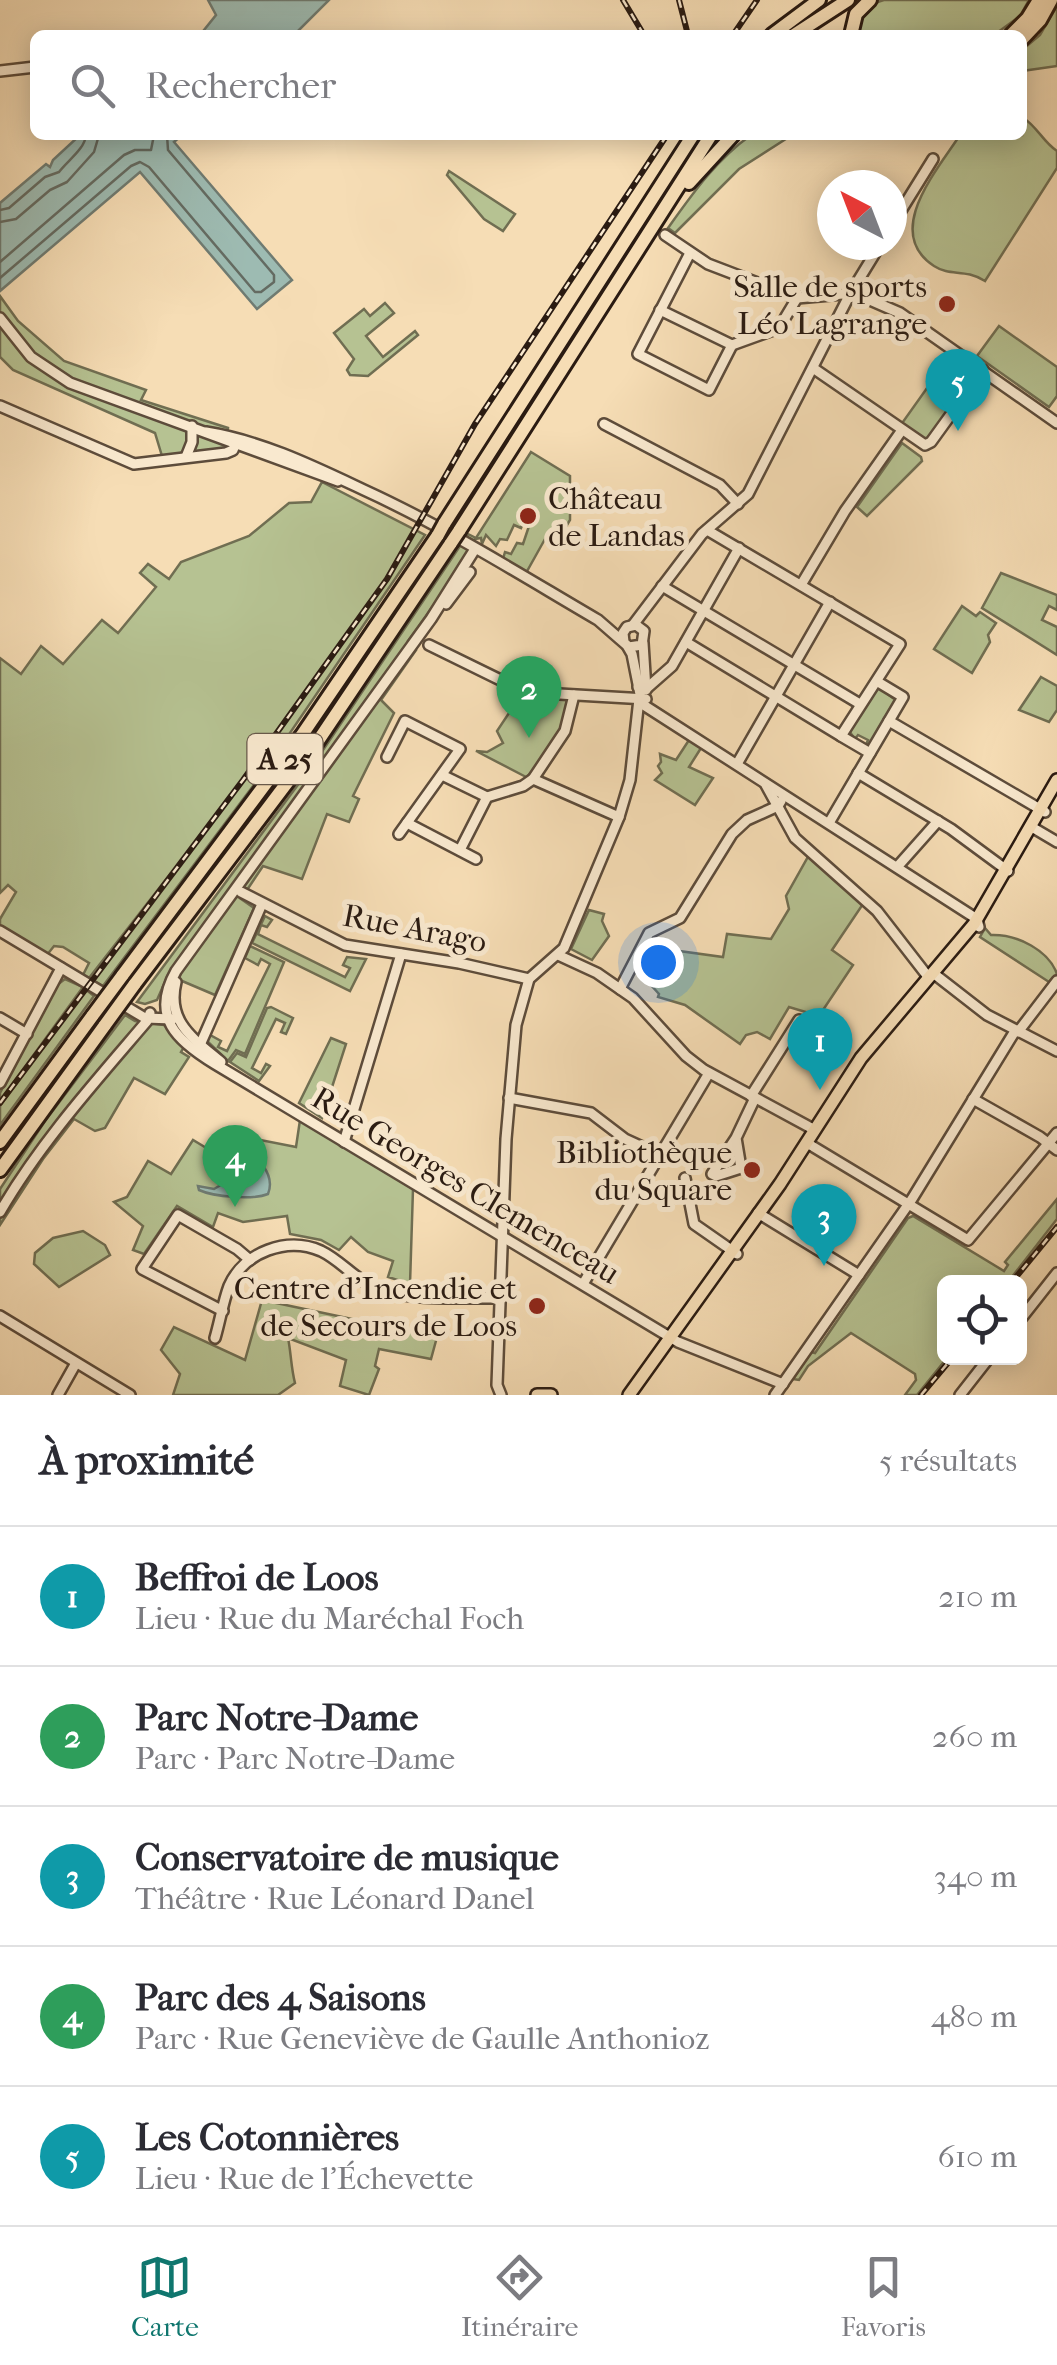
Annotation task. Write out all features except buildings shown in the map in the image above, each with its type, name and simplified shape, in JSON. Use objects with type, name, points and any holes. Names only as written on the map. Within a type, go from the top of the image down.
[{"type":"highway","points":[[802,30],[848,0]]},
{"type":"highway","points":[[851,30],[856,14],[870,0]]},
{"type":"highway","points":[[778,30],[814,2]]},
{"type":"highway","points":[[1017,30],[1044,3]]},
{"type":"highway","points":[[1027,31],[1044,3]]},
{"type":"highway","name":"A 25","points":[[0,1142],[295,745],[441,530],[690,140]]},
{"type":"highway","points":[[666,210],[708,140]]},
{"type":"highway","points":[[666,210],[728,140]]},
{"type":"highway","name":"A 25","points":[[0,1170],[340,709],[458,538],[666,210]]},
{"type":"main road","points":[[638,1395],[761,1215],[866,1051],[931,975],[959,951],[1057,780]]},
{"type":"main road","points":[[1042,811],[1057,789]]},
{"type":"main road","points":[[629,1395],[674,1340]]},
{"type":"main road","points":[[538,1395],[552,1395]]},
{"type":"street","points":[[0,71],[30,67]]},
{"type":"street","points":[[907,201],[934,158]]},
{"type":"street","points":[[664,235],[738,277],[796,298],[861,294],[911,319],[1055,417]]},
{"type":"street","points":[[690,253],[638,354],[710,390],[732,346],[778,328],[796,298]]},
{"type":"street","points":[[644,696],[622,635],[642,617],[707,530],[738,504],[752,486],[871,260]]},
{"type":"street","points":[[660,310],[732,346]]},
{"type":"street","points":[[0,318],[34,360],[64,380],[360,488],[458,538],[598,620],[619,628],[640,626],[644,638],[644,696],[632,768],[618,817],[584,904],[558,955],[529,979],[516,1025],[503,1237],[497,1386],[501,1395]]},
{"type":"street","points":[[813,368],[923,444],[930,444],[982,370]]},
{"type":"street","points":[[0,406],[126,462],[144,464],[228,453],[237,441]]},
{"type":"street","points":[[604,424],[720,485],[738,504]]},
{"type":"street","points":[[186,457],[192,442],[192,426]]},
{"type":"street","points":[[801,585],[840,519],[902,430]]},
{"type":"street","points":[[707,530],[900,644],[878,682]]},
{"type":"street","points":[[644,696],[667,672],[739,548]]},
{"type":"street","points":[[172,1014],[167,994],[174,974],[478,550]]},
{"type":"street","points":[[662,586],[860,704]]},
{"type":"street","points":[[598,620],[635,648],[644,638],[662,586]]},
{"type":"street","points":[[737,764],[830,602]]},
{"type":"street","points":[[686,642],[870,753]]},
{"type":"street","points":[[429,645],[522,691],[644,696],[737,764],[898,866],[978,923]]},
{"type":"street","points":[[829,823],[903,697],[874,680],[841,736]]},
{"type":"street","points":[[442,774],[487,796],[523,786],[563,736],[574,695]]},
{"type":"street","points":[[387,757],[404,721],[460,749],[399,834]]},
{"type":"street","points":[[889,721],[1042,811]]},
{"type":"street","points":[[858,772],[938,821],[1007,870]]},
{"type":"street","points":[[756,776],[766,785],[799,842],[880,914],[931,975],[983,1012],[1057,1052]]},
{"type":"street","points":[[533,778],[618,817]]},
{"type":"street","points":[[779,809],[781,792]]},
{"type":"street","points":[[460,850],[487,796]]},
{"type":"street","points":[[620,989],[649,933],[680,918],[735,831],[747,820],[788,802],[799,803]]},
{"type":"street","points":[[898,866],[938,821]]},
{"type":"street","points":[[407,823],[476,858]]},
{"type":"street","points":[[1033,827],[1057,842]]},
{"type":"street","points":[[172,1014],[178,976],[258,861]]},
{"type":"street","name":"Rue Arago","points":[[240,892],[345,945],[459,962],[529,979]]},
{"type":"street","points":[[200,1045],[262,904]]},
{"type":"street","points":[[0,932],[136,1012],[149,1016],[172,1014]]},
{"type":"street","points":[[344,1142],[401,954]]},
{"type":"street","points":[[558,955],[585,967],[641,1005],[686,1056],[708,1073],[814,1130]]},
{"type":"street","points":[[0,1083],[61,968]]},
{"type":"street","points":[[775,1395],[908,1204],[1016,1032],[1057,982]]},
{"type":"street","name":"Rue Georges Clemenceau","points":[[172,1014],[186,1032],[230,1071]]},
{"type":"street","name":"Rue Georges Clemenceau","points":[[172,1014],[176,1035],[187,1046],[344,1142],[674,1340],[782,1384]]},
{"type":"street","points":[[0,1212],[38,1154],[149,1016]]},
{"type":"street","points":[[0,1018],[27,1034]]},
{"type":"street","points":[[736,1138],[753,1097],[799,1020]]},
{"type":"street","points":[[583,1284],[708,1073]]},
{"type":"street","points":[[510,1098],[592,1114],[660,1156]]},
{"type":"street","points":[[973,1099],[1053,1147]]},
{"type":"street","points":[[807,1143],[962,1238],[970,1239],[1053,1147],[1057,1132]]},
{"type":"street","points":[[685,1178],[694,1224],[735,1253]]},
{"type":"street","points":[[642,1184],[666,1199],[688,1195]]},
{"type":"street","points":[[222,1311],[142,1269],[178,1215],[238,1248],[250,1260]]},
{"type":"street","points":[[761,1215],[859,1275]]},
{"type":"street","points":[[215,1338],[231,1282],[250,1260],[270,1249],[304,1246],[326,1254],[362,1281],[382,1290],[411,1296],[501,1298]]},
{"type":"street","points":[[1027,1311],[1056,1276]]},
{"type":"street","points":[[0,1316],[130,1395]]},
{"type":"street","points":[[58,1395],[76,1363]]},
{"type":"street","points":[[960,1395],[984,1365]]},
{"type":"green space","points":[[884,0],[1029,0],[1020,16],[1001,30],[858,30],[873,5]]},
{"type":"green space","points":[[1057,6],[1057,66],[1027,70],[1027,46],[1040,35]]},
{"type":"green space","points":[[1027,121],[1057,151],[1057,168],[985,281],[934,266],[919,252],[913,236],[914,219],[928,182],[957,140],[1027,140]]},
{"type":"green space","points":[[744,140],[784,140],[739,169],[675,233],[668,228],[716,166]]},
{"type":"green space","points":[[449,171],[515,214],[503,231],[484,219],[447,175]]},
{"type":"green space","points":[[0,296],[18,321],[64,361],[146,390],[141,400],[228,428],[226,449],[162,456],[155,433],[13,370],[0,357]]},
{"type":"green space","points":[[385,303],[394,313],[366,336],[383,357],[415,331],[418,335],[368,376],[350,375],[347,370],[354,359],[334,333],[364,309],[370,316]]},
{"type":"green space","points":[[999,326],[1057,367],[1057,396],[1049,407],[977,356]]},
{"type":"green space","points":[[942,367],[965,384],[964,391],[925,441],[900,426]]},
{"type":"green space","points":[[902,443],[922,461],[867,516],[857,507]]},
{"type":"green space","points":[[531,452],[570,476],[570,520],[556,544],[545,539],[526,573],[503,559],[505,552],[511,554],[517,543],[523,544],[531,520],[535,519],[535,510],[528,507],[521,528],[514,525],[507,540],[500,539],[496,546],[486,535],[482,544],[481,538],[475,539],[408,641],[416,650],[381,700],[394,713],[353,796],[359,799],[349,822],[327,814],[302,879],[263,866],[241,899],[254,908],[215,995],[168,975],[157,1000],[137,1002],[317,759],[468,534],[476,538]]},
{"type":"green space","points":[[322,482],[425,535],[262,774],[103,986],[92,980],[171,873],[89,978],[83,975],[89,963],[63,947],[54,946],[47,955],[0,929],[0,919],[16,892],[8,885],[0,893],[0,658],[21,674],[41,646],[63,664],[102,620],[118,633],[156,587],[140,573],[148,564],[169,579],[181,562],[249,536],[289,503],[311,502]]},
{"type":"green space","points":[[1001,573],[1057,595],[1057,610],[1049,606],[1042,620],[1057,627],[1057,655],[982,608]]},
{"type":"green space","points":[[962,606],[996,623],[972,673],[934,649]]},
{"type":"green space","points":[[1041,677],[1057,686],[1057,710],[1049,722],[1019,710]]},
{"type":"green space","points":[[876,685],[898,699],[869,747],[868,740],[858,735],[855,739],[849,731]]},
{"type":"green space","points":[[521,695],[565,697],[570,702],[560,734],[528,778],[476,751],[487,752],[503,743],[497,731],[518,706],[515,700]]},
{"type":"green space","points":[[689,740],[701,748],[689,767],[713,778],[695,805],[655,780],[662,773],[658,766],[660,754],[676,760]]},
{"type":"green space","points":[[809,855],[863,904],[832,950],[853,965],[819,1016],[789,1007],[770,1039],[757,1032],[746,1035],[740,1044],[685,1005],[658,997],[641,974],[676,977],[679,951],[723,957],[727,934],[771,939],[789,909],[786,896]]},
{"type":"green space","points":[[589,910],[604,914],[602,921],[609,936],[592,960],[571,949]]},
{"type":"green space","points":[[265,916],[272,920],[267,927],[261,925],[258,934],[345,977],[350,968],[343,965],[347,957],[366,959],[350,991],[252,943]]},
{"type":"green space","points":[[985,928],[991,935],[1012,937],[1040,951],[1057,974],[1049,982],[980,937]]},
{"type":"green space","points":[[250,946],[284,962],[245,1054],[236,1050],[228,1061],[207,1041],[210,1035],[221,1041],[218,1047],[227,1051],[270,964],[261,959],[258,965],[245,958]]},
{"type":"green space","points":[[65,979],[83,987],[0,1101],[0,1093],[57,985]]},
{"type":"green space","points":[[85,989],[94,996],[0,1125],[0,1106]]},
{"type":"green space","points":[[267,1008],[293,1018],[286,1034],[281,1032],[285,1023],[276,1019],[252,1068],[261,1073],[266,1064],[270,1066],[259,1081],[230,1062],[237,1053],[246,1057]]},
{"type":"green space","points":[[125,1015],[135,1021],[164,1025],[184,1047],[181,1052],[189,1057],[165,1094],[134,1078],[105,1128],[95,1131],[74,1119],[0,1225],[0,1189],[45,1121]]},
{"type":"green space","points":[[331,1038],[346,1044],[322,1118],[299,1103]]},
{"type":"green space","points":[[300,1120],[413,1189],[410,1284],[388,1277],[393,1261],[368,1252],[351,1237],[339,1250],[321,1240],[290,1234],[287,1216],[243,1222],[218,1213],[213,1227],[177,1206],[144,1254],[133,1250],[143,1226],[114,1202],[127,1197],[148,1161],[171,1174],[193,1140],[208,1149],[224,1133],[296,1147]]},
{"type":"green space","points":[[1057,1199],[1057,1219],[1013,1275],[937,1275],[937,1365],[941,1365],[917,1395],[905,1395],[916,1380],[915,1374],[851,1333],[808,1366],[799,1380],[793,1379],[908,1218],[913,1216],[1004,1271],[1008,1265],[1005,1262]]},
{"type":"green space","points":[[83,1231],[105,1245],[110,1255],[59,1287],[34,1264],[35,1253],[53,1238]]},
{"type":"green space","points":[[262,1300],[437,1337],[431,1359],[379,1349],[375,1366],[379,1369],[369,1395],[340,1386],[346,1360],[288,1338],[295,1383],[278,1395],[173,1395],[180,1374],[161,1350],[174,1327],[245,1360]]},
{"type":"water","points":[[208,0],[329,0],[299,30],[204,30],[216,15]]},
{"type":"water","points":[[75,140],[176,140],[174,142],[292,280],[257,309],[140,172],[0,291],[0,203],[46,164],[50,167]]},
{"type":"water","points":[[238,1142],[266,1171],[268,1194],[233,1197],[199,1190],[198,1186],[214,1189],[236,1176],[241,1161]]},
{"type":"railway","points":[[623,0],[641,30]]},
{"type":"railway","points":[[679,0],[687,30]]},
{"type":"railway","points":[[736,30],[757,0]]},
{"type":"railway","points":[[0,1103],[243,780],[387,579],[475,424],[664,140]]},
{"type":"railway","points":[[1018,1275],[1057,1227]]},
{"type":"railway","points":[[921,1395],[946,1365]]},
{"type":"place","name":"Salle de sports Léo Lagrange","points":[[947,304]]},
{"type":"place","name":"Les Cotonnières","points":[[958,431]]},
{"type":"place","name":"Château de Landas","points":[[528,516]]},
{"type":"place","name":"Parc Notre-Dame","points":[[529,738]]},
{"type":"place","name":"Beffroi de Loos","points":[[820,1090]]},
{"type":"place","name":"Bibliothèque du Square","points":[[752,1170]]},
{"type":"place","name":"Parc des 4 Saisons","points":[[235,1207]]},
{"type":"place","name":"Conservatoire de musique","points":[[824,1266]]},
{"type":"place","name":"Centre d'Incendie et de Secours de Loos","points":[[537,1306]]}]
